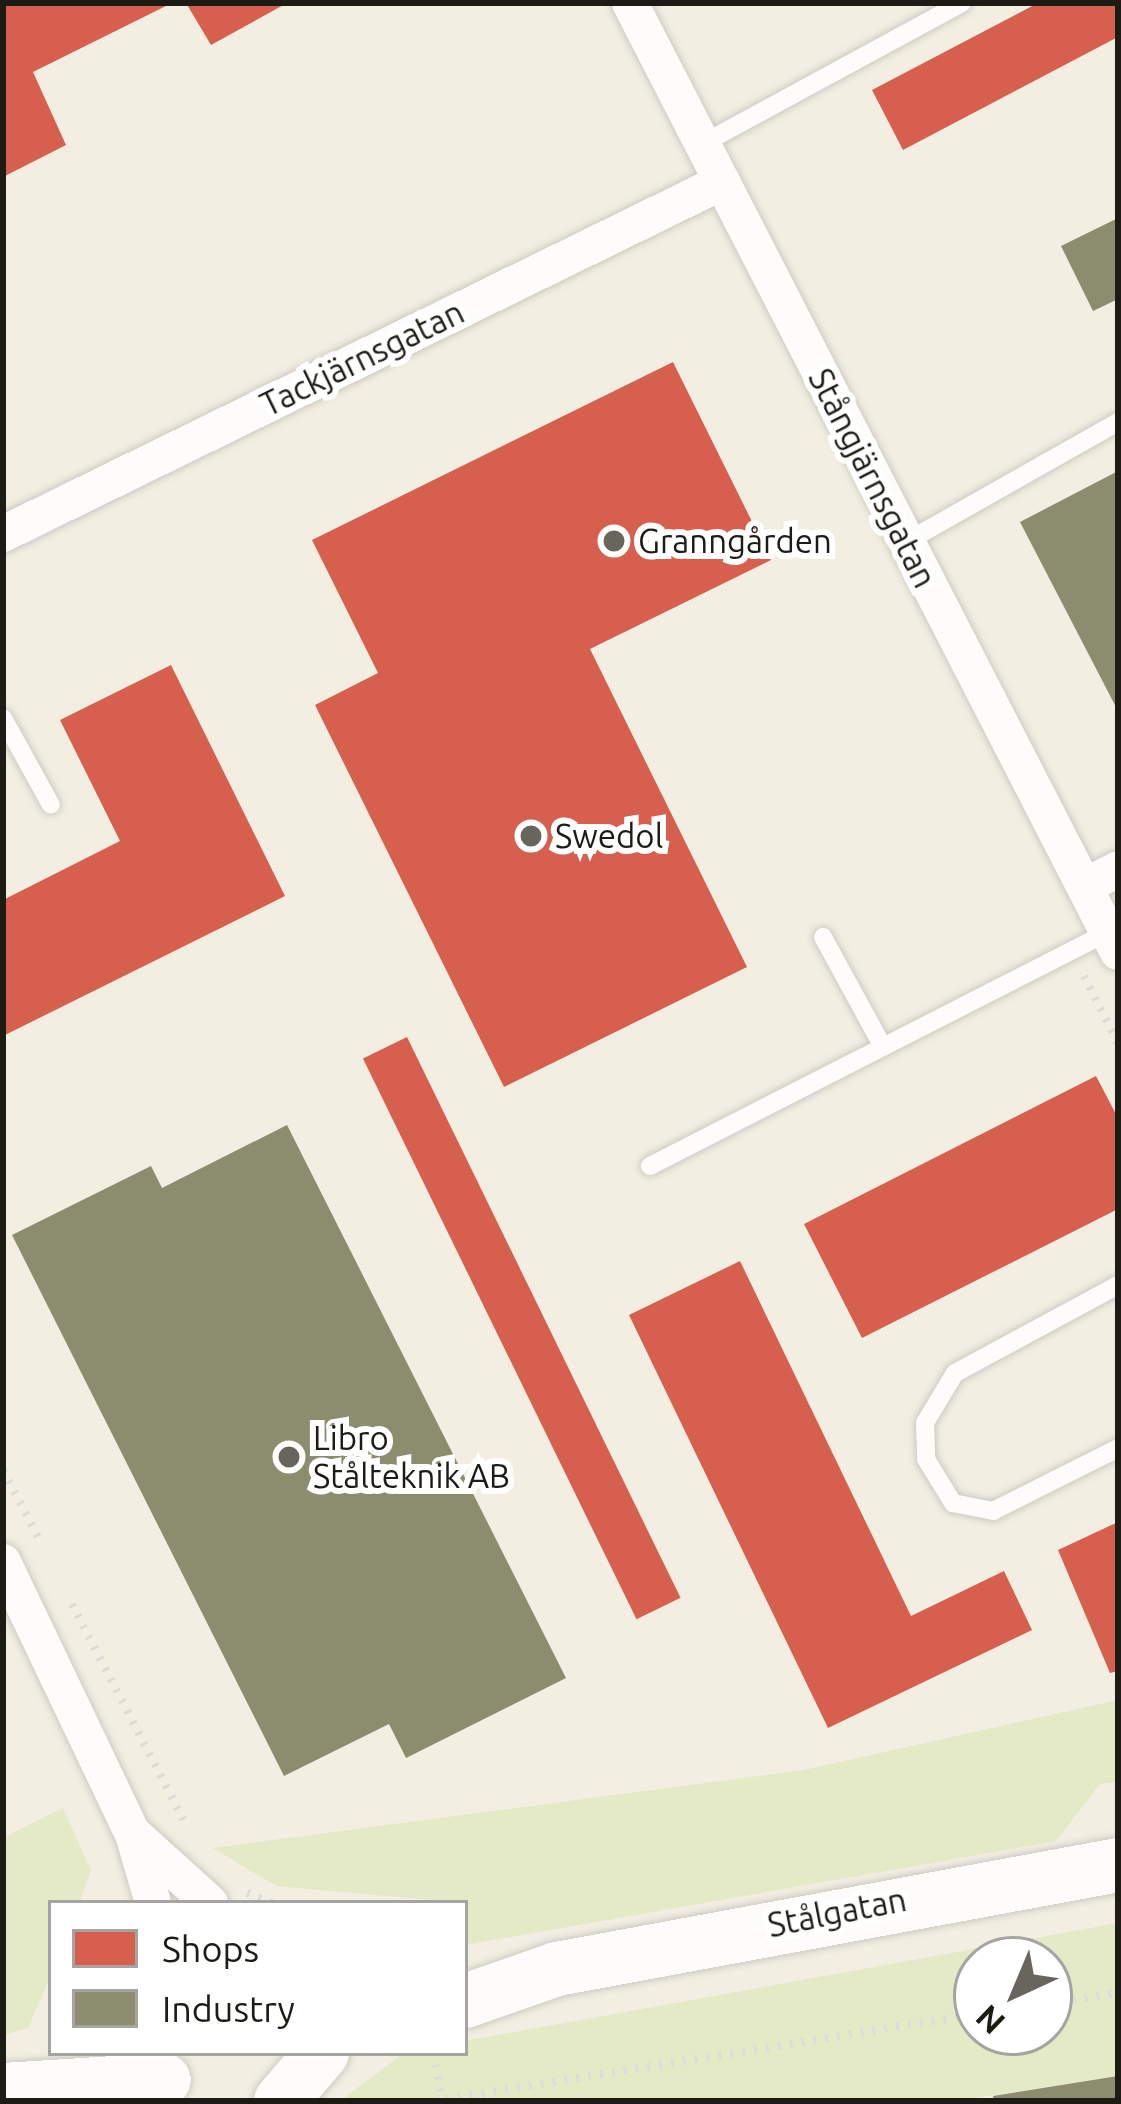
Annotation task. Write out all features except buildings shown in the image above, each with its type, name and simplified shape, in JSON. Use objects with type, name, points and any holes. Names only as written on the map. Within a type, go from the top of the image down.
[{"type":"main road","name":"Stålgatan","points":[[468,1974],[557,1969],[1118,1865]]},
{"type":"main road","name":"Stålgatan","points":[[468,2000],[557,1969]]},
{"type":"main road","points":[[3,2070],[48,2049]]},
{"type":"main road","points":[[3,2090],[169,2078]]},
{"type":"street","name":"Stångjärnsgatan","points":[[630,3],[1113,942]]},
{"type":"street","name":"Tackjärnsgatan","points":[[3,534],[722,182]]},
{"type":"street","points":[[1084,886],[1118,868]]},
{"type":"street","points":[[3,1562],[133,1834],[152,1900]]},
{"type":"street","points":[[133,1834],[220,1892]]},
{"type":"lane","points":[[702,144],[962,3]]},
{"type":"lane","points":[[906,542],[1118,422]]},
{"type":"lane","points":[[3,718],[51,805]]},
{"type":"lane","points":[[823,937],[883,1047]]},
{"type":"lane","points":[[650,1166],[883,1047],[1113,942]]},
{"type":"lane","points":[[1118,1285],[955,1373],[926,1423],[926,1459],[952,1504],[993,1511],[1118,1448]]},
{"type":"path","points":[[3,1470],[45,1551]]},
{"type":"path","points":[[66,1592],[192,1836]]},
{"type":"path","points":[[220,1892],[259,1900]]},
{"type":"path","points":[[1073,2000],[1118,1993]]},
{"type":"path","points":[[434,2056],[438,2098],[953,2018]]},
{"type":"green space","points":[[1118,1700],[1118,1782],[1100,1784],[1056,1841],[468,1944],[468,1900],[276,1886],[213,1848],[804,1770]]},
{"type":"green space","points":[[63,1808],[91,1871],[80,1900],[48,1900],[48,1982],[28,2028],[3,2035],[3,1838]]},
{"type":"green space","points":[[1118,1923],[1118,2076],[957,2101],[340,2101],[400,2056],[468,2056],[468,2040],[953,1953],[953,2056],[1073,2056],[1073,1936],[1046,1936]]},
{"type":"place","name":"Granngården","points":[[614,541]]},
{"type":"place","name":"Swedol","points":[[531,836]]},
{"type":"place","name":"Libro Stålteknik AB","points":[[289,1457]]}]
